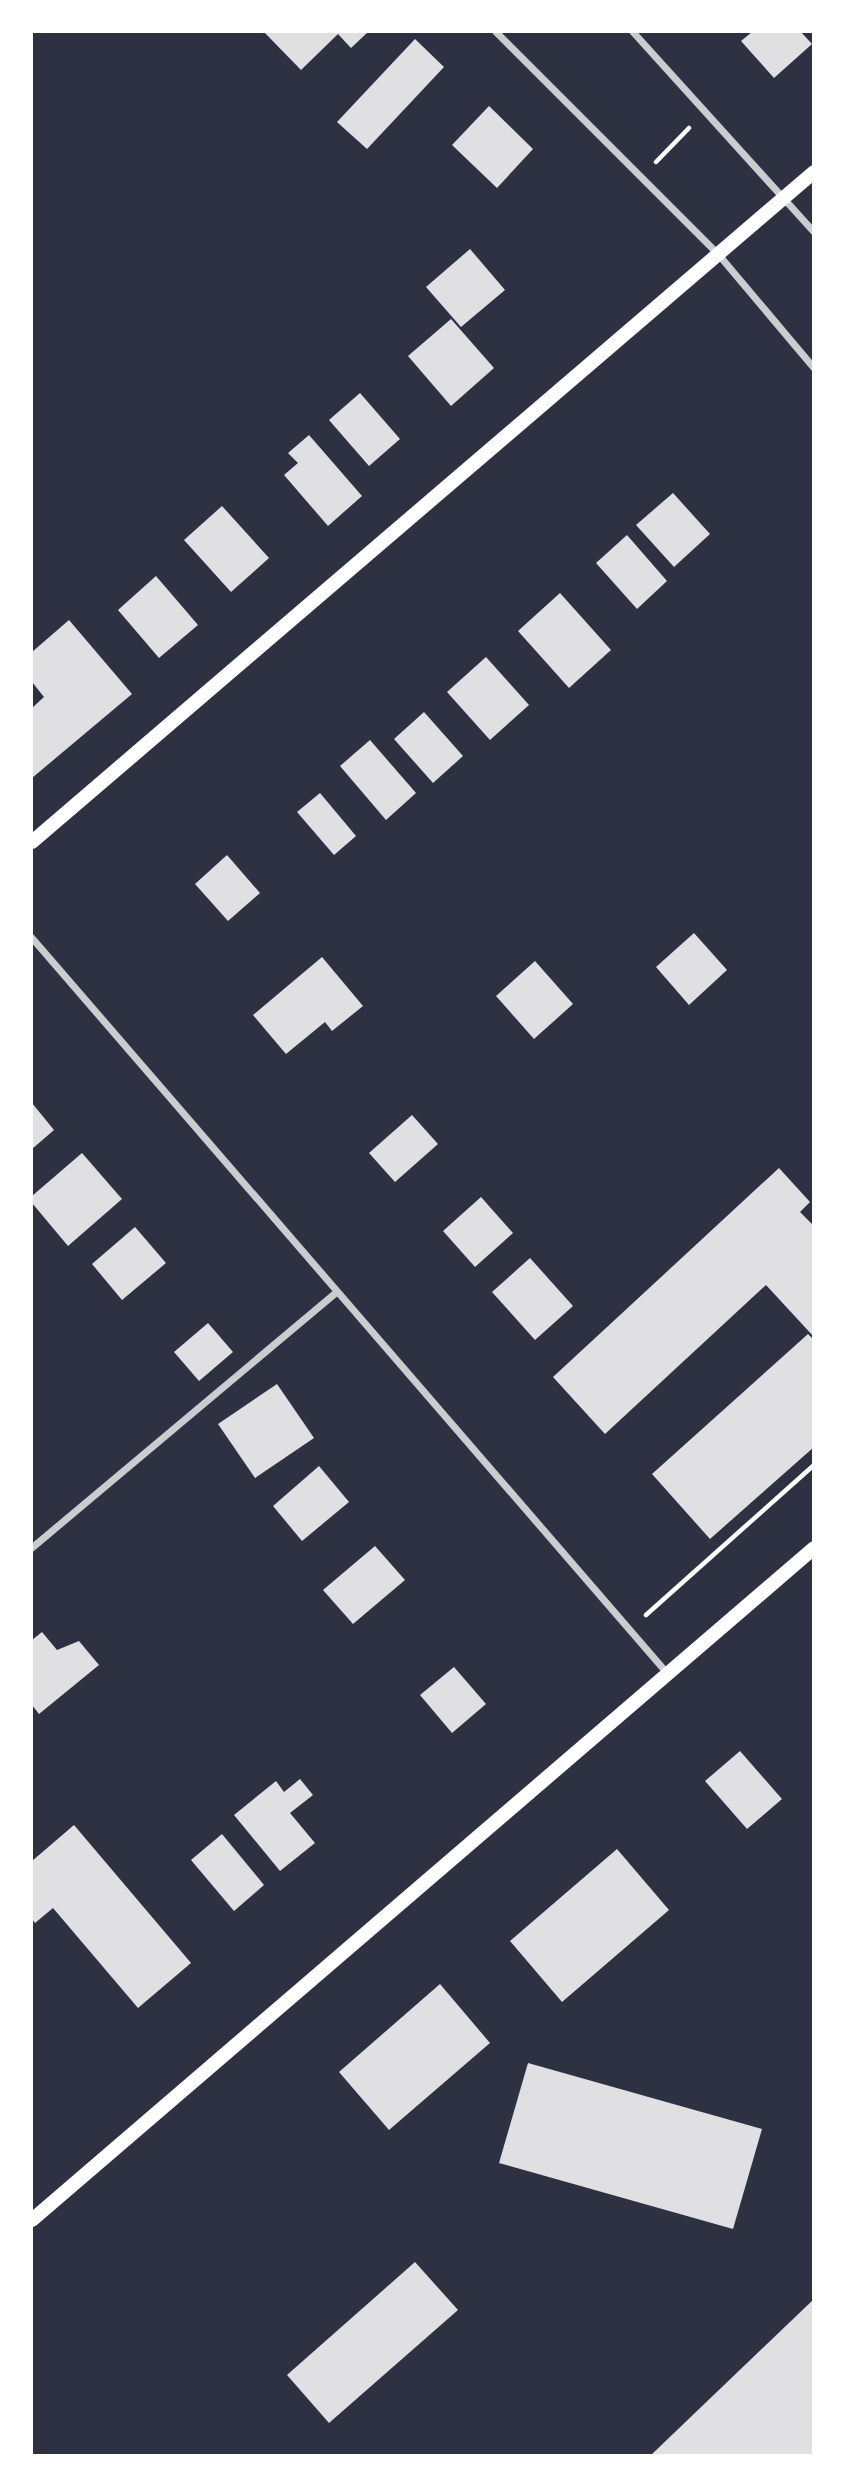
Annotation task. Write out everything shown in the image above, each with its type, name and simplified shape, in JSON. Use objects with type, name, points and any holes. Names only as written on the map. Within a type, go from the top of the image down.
[{"type":"main road","points":[[32,842],[814,172]]},
{"type":"main road","points":[[32,2220],[814,1548]]},
{"type":"street","points":[[496,32],[718,254],[814,368]]},
{"type":"street","points":[[632,32],[814,232]]},
{"type":"street","points":[[32,937],[668,1674]]},
{"type":"street","points":[[32,1548],[337,1292]]},
{"type":"path","points":[[641,177],[705,111]]},
{"type":"path","points":[[629,1629],[814,1465]]},
{"type":"building","points":[[264,32],[368,32],[351,48],[338,34],[301,70]]},
{"type":"building","points":[[752,32],[801,32],[812,44],[774,78],[741,41]]},
{"type":"building","points":[[415,39],[444,67],[367,149],[337,122]]},
{"type":"building","points":[[489,106],[533,149],[497,188],[452,145]]},
{"type":"building","points":[[470,249],[505,290],[461,327],[426,287]]},
{"type":"building","points":[[451,319],[494,368],[451,406],[408,356]]},
{"type":"building","points":[[360,393],[400,439],[369,466],[329,420]]},
{"type":"building","points":[[309,435],[362,496],[328,526],[284,475],[298,463],[288,453]]},
{"type":"building","points":[[673,493],[710,534],[674,567],[636,525]]},
{"type":"building","points":[[222,506],[269,558],[231,592],[184,540]]},
{"type":"building","points":[[627,535],[667,581],[637,609],[596,563]]},
{"type":"building","points":[[156,576],[198,625],[159,658],[118,610]]},
{"type":"building","points":[[560,593],[611,650],[569,688],[518,631]]},
{"type":"building","points":[[69,620],[132,694],[32,778],[32,708],[44,697],[32,682],[32,652]]},
{"type":"building","points":[[486,657],[529,705],[490,740],[447,692]]},
{"type":"building","points":[[424,712],[463,756],[433,783],[394,739]]},
{"type":"building","points":[[370,740],[416,793],[386,820],[340,766]]},
{"type":"building","points":[[320,793],[356,836],[334,855],[297,812]]},
{"type":"building","points":[[227,855],[260,893],[228,921],[195,884]]},
{"type":"building","points":[[694,933],[727,970],[689,1005],[656,967]]},
{"type":"building","points":[[322,957],[363,1006],[332,1031],[325,1022],[286,1054],[253,1015]]},
{"type":"building","points":[[535,961],[573,1004],[534,1039],[496,996]]},
{"type":"building","points":[[32,1103],[54,1130],[32,1149]]},
{"type":"building","points":[[412,1115],[438,1144],[395,1182],[369,1153]]},
{"type":"building","points":[[82,1153],[122,1199],[68,1246],[32,1203],[32,1196]]},
{"type":"building","points":[[779,1168],[810,1202],[800,1212],[814,1226],[814,1337],[766,1285],[605,1434],[553,1377]]},
{"type":"building","points":[[481,1197],[513,1233],[475,1267],[443,1231]]},
{"type":"building","points":[[135,1227],[166,1263],[122,1300],[92,1264]]},
{"type":"building","points":[[530,1258],[573,1306],[535,1340],[492,1292]]},
{"type":"building","points":[[208,1323],[233,1352],[199,1381],[174,1352]]},
{"type":"building","points":[[808,1334],[814,1340],[814,1447],[710,1539],[652,1474]]},
{"type":"building","points":[[277,1384],[314,1438],[255,1478],[218,1424]]},
{"type":"building","points":[[319,1466],[349,1502],[302,1541],[273,1506]]},
{"type":"building","points":[[375,1546],[405,1580],[353,1624],[323,1590]]},
{"type":"building","points":[[42,1632],[57,1650],[79,1641],[99,1665],[39,1714],[32,1705],[32,1640]]},
{"type":"building","points":[[454,1667],[486,1704],[452,1733],[420,1695]]},
{"type":"building","points":[[740,1751],[782,1799],[747,1829],[705,1781]]},
{"type":"building","points":[[300,1779],[313,1795],[290,1813],[315,1843],[280,1871],[234,1815],[276,1781],[284,1792]]},
{"type":"building","points":[[74,1825],[191,1963],[138,2008],[53,1908],[35,1923],[32,1919],[32,1861]]},
{"type":"building","points":[[222,1834],[264,1885],[234,1911],[191,1860]]},
{"type":"building","points":[[617,1849],[669,1910],[562,2002],[510,1941]]},
{"type":"building","points":[[440,1984],[490,2043],[389,2130],[339,2072]]},
{"type":"building","points":[[528,2063],[762,2129],[733,2229],[499,2163]]},
{"type":"building","points":[[415,2262],[458,2310],[329,2423],[287,2375]]},
{"type":"building","points":[[814,2299],[814,2456],[650,2456]]}]
